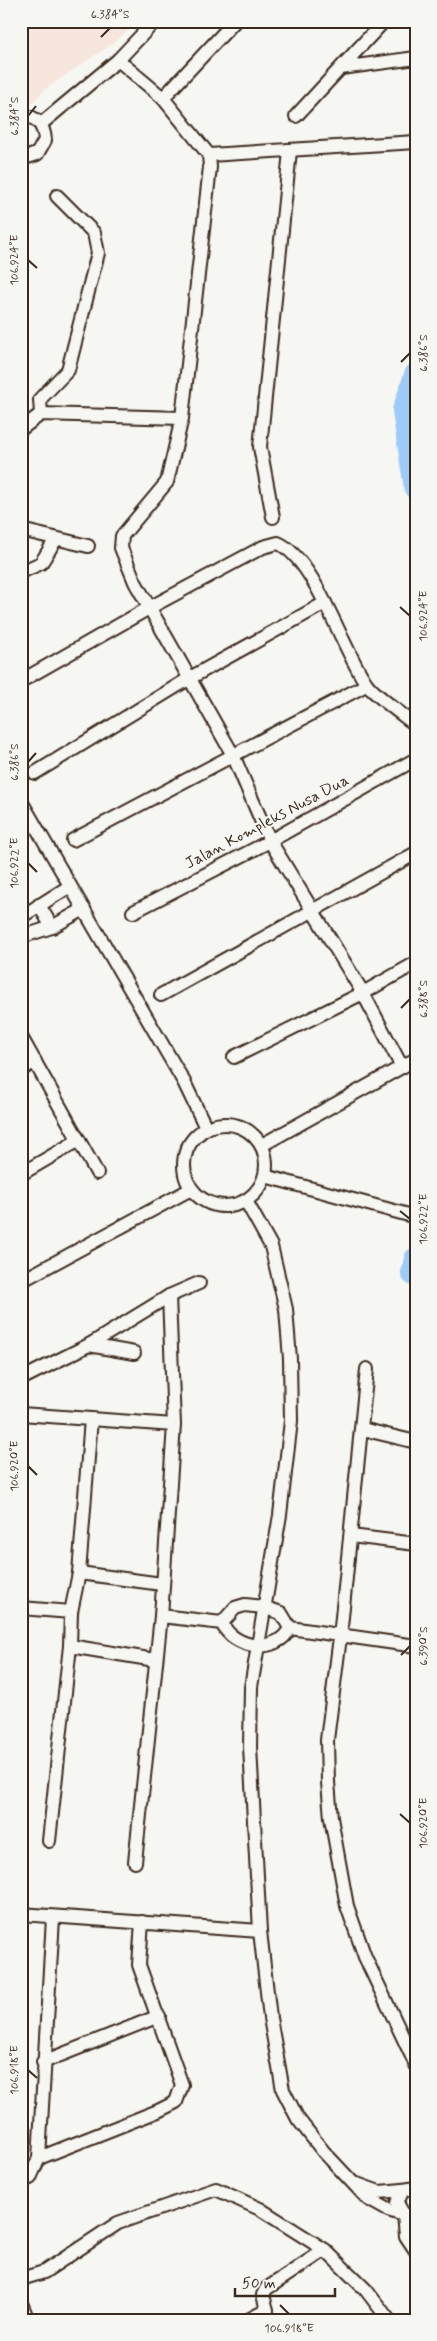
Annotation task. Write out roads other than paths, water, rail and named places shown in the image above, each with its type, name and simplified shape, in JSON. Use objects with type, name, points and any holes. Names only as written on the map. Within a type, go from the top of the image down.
[{"type":"street","points":[[41,124],[118,60],[155,21]]},
{"type":"street","points":[[162,98],[235,21]]},
{"type":"street","points":[[296,116],[384,21]]},
{"type":"street","points":[[341,68],[416,58]]},
{"type":"street","points":[[118,60],[162,98],[209,155],[210,167],[182,418],[167,482],[122,536],[121,548],[149,608],[233,755],[270,841],[363,993],[402,1067]]},
{"type":"street","points":[[21,116],[31,116],[41,124],[44,132],[42,148],[30,158],[21,159]]},
{"type":"street","points":[[209,155],[416,142]]},
{"type":"street","points":[[274,517],[260,446],[290,151]]},
{"type":"street","points":[[41,414],[40,400],[68,370],[98,253],[94,233],[57,196]]},
{"type":"street","points":[[21,429],[41,414],[182,418]]},
{"type":"street","points":[[21,530],[88,546]]},
{"type":"street","points":[[21,572],[42,563],[56,539]]},
{"type":"street","points":[[21,681],[149,608],[263,547],[278,543],[287,547],[296,555],[325,603],[366,685],[416,725]]},
{"type":"street","points":[[35,773],[190,678],[325,603]]},
{"type":"street","points":[[73,840],[366,685]]},
{"type":"street","name":"Jalan Kompleks Nusa Dua","points":[[133,912],[270,841],[416,759]]},
{"type":"street","points":[[21,801],[184,1082],[206,1128]]},
{"type":"street","points":[[161,995],[416,853]]},
{"type":"street","points":[[21,917],[70,886]]},
{"type":"street","points":[[39,905],[52,928]]},
{"type":"street","points":[[21,937],[52,928],[84,910]]},
{"type":"street","points":[[234,1057],[363,993],[416,964]]},
{"type":"street","points":[[21,1037],[97,1173]]},
{"type":"street","points":[[262,1145],[416,1059]]},
{"type":"street","points":[[21,1070],[35,1061]]},
{"type":"street","points":[[229,1123],[242,1127],[254,1134],[262,1145],[267,1160],[265,1176],[258,1190],[246,1201],[222,1207],[199,1198],[191,1188],[185,1177],[186,1151],[193,1139],[206,1128],[229,1123]]},
{"type":"street","points":[[21,1174],[79,1140]]},
{"type":"street","points":[[265,1176],[416,1217]]},
{"type":"street","points":[[21,1280],[191,1188]]},
{"type":"street","points":[[246,1201],[272,1246],[286,1309],[290,1359],[291,1421],[280,1515],[251,1687],[250,1747],[260,1931],[270,2018],[283,2090],[298,2119],[350,2181],[374,2203],[411,2219]]},
{"type":"street","points":[[21,1379],[89,1345],[169,1296],[199,1283]]},
{"type":"street","points":[[135,1862],[161,1616],[174,1425],[169,1296]]},
{"type":"street","points":[[89,1345],[134,1353]]},
{"type":"street","points":[[367,1369],[351,1536],[327,1740],[330,1809],[347,1906],[365,1957],[416,2065]]},
{"type":"street","points":[[21,1414],[174,1425]]},
{"type":"street","points":[[49,1841],[70,1646],[71,1612],[79,1573],[91,1419]]},
{"type":"street","points":[[362,1429],[416,1442]]},
{"type":"street","points":[[351,1536],[416,1544]]},
{"type":"street","points":[[79,1573],[162,1584]]},
{"type":"street","points":[[222,1623],[235,1608],[245,1604],[281,1613],[290,1628],[340,1637],[416,1646]]},
{"type":"street","points":[[21,1608],[71,1612]]},
{"type":"street","points":[[161,1616],[222,1623],[231,1636],[241,1642],[257,1645],[272,1645],[283,1640],[290,1628]]},
{"type":"street","points":[[70,1646],[155,1660]]},
{"type":"street","points":[[21,1914],[53,1918],[142,1922],[260,1931]]},
{"type":"street","points":[[30,2178],[39,2158],[43,2062],[53,1918]]},
{"type":"street","points":[[39,2158],[158,2111],[176,2102],[182,2085],[159,2016],[139,1965],[142,1922]]},
{"type":"street","points":[[43,2062],[159,2016]]},
{"type":"street","points":[[350,2181],[379,2192],[416,2188]]},
{"type":"street","points":[[21,2279],[44,2272],[118,2223],[216,2189],[260,2209],[325,2250],[366,2290],[389,2320]]},
{"type":"street","points":[[403,2190],[397,2203],[411,2219]]},
{"type":"street","points":[[411,2219],[406,2236],[416,2251]]},
{"type":"street","points":[[248,2320],[267,2310],[263,2295],[266,2289],[325,2250]]},
{"type":"street","points":[[21,2303],[28,2320]]},
{"type":"waterway","points":[[416,375],[404,411],[416,488]]},
{"type":"waterway","points":[[416,1259],[413,1273],[416,1275]]}]
